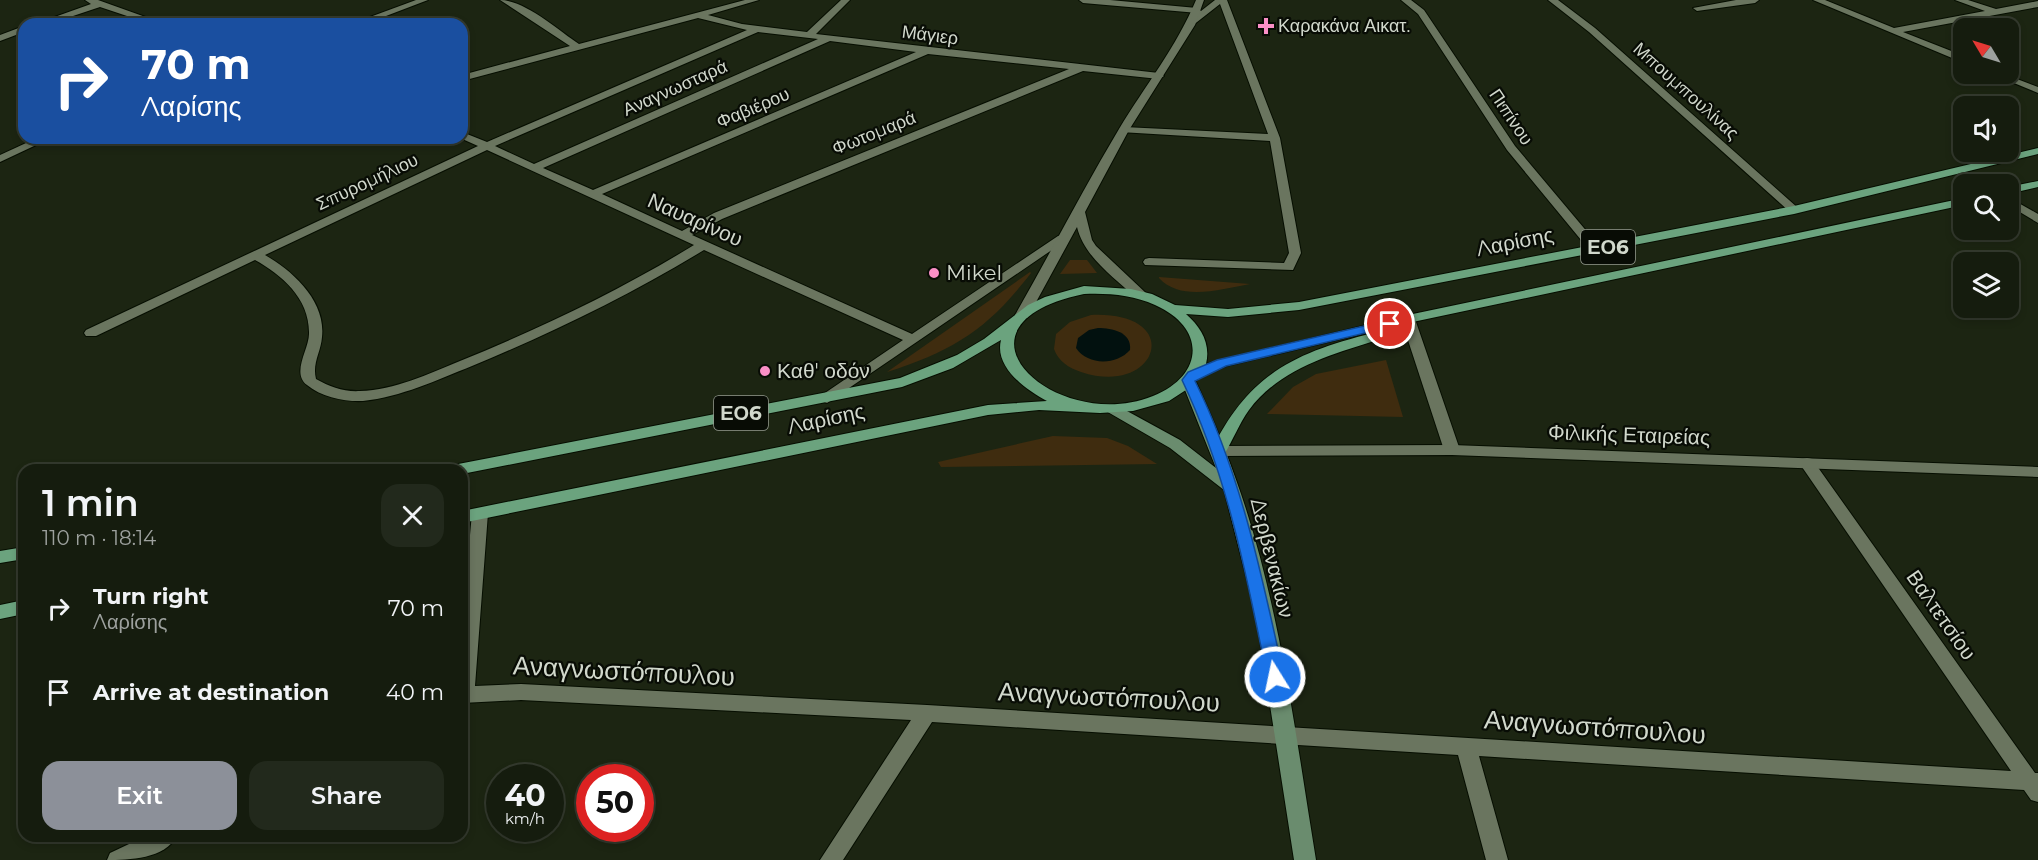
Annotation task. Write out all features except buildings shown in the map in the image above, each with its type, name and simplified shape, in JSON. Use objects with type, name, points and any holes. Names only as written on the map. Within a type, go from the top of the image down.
[{"type":"main road","name":"Λαρίσης","points":[[1173,309],[1228,313],[1283,309],[1794,210],[2038,151]]},
{"type":"main road","points":[[2019,188],[2038,184]]},
{"type":"main road","name":"ΕΟ6","points":[[1191,377],[1200,359],[1198,339],[1191,326],[1173,309],[1141,295],[1110,290],[1071,292],[1038,303],[1018,319],[1008,338],[1009,355],[1024,379],[1055,398],[1104,408],[1152,402],[1174,392],[1191,377],[1222,363],[1408,320],[1953,203]]},
{"type":"main road","name":"Λαρίσης","points":[[468,467],[902,382],[941,370],[981,348],[1018,319]]},
{"type":"main road","points":[[1219,451],[1228,427],[1243,405],[1275,376],[1309,358],[1373,337],[1408,320]]},
{"type":"main road","name":"Δερβενακίων","points":[[1191,377],[1231,487],[1253,570],[1286,735],[1305,860]]},
{"type":"main road","name":"Λαρίσης","points":[[468,516],[988,410],[1039,405],[1104,408]]},
{"type":"main road","points":[[1104,408],[1175,444],[1231,487]]},
{"type":"main road","points":[[0,557],[18,554]]},
{"type":"main road","points":[[0,612],[18,609]]},
{"type":"street","points":[[89,0],[142,18]]},
{"type":"street","points":[[373,18],[424,0]]},
{"type":"street","points":[[504,0],[577,47]]},
{"type":"street","points":[[468,76],[755,0]]},
{"type":"street","points":[[809,35],[846,0]]},
{"type":"street","points":[[1083,0],[1197,11]]},
{"type":"street","points":[[1018,319],[1124,130],[1190,25],[1200,0]]},
{"type":"street","points":[[1149,262],[1289,267],[1295,253],[1275,138],[1222,0],[1190,25]]},
{"type":"street","name":"Πιπίνου","points":[[1405,0],[1421,12],[1511,148],[1595,249]]},
{"type":"street","name":"Μπουμπουλίνας","points":[[1552,0],[1592,30],[1794,210]]},
{"type":"street","points":[[1697,8],[1755,0]]},
{"type":"street","points":[[1816,0],[1953,56]]},
{"type":"street","points":[[1959,0],[1995,12]]},
{"type":"street","points":[[58,18],[99,4]]},
{"type":"street","points":[[1892,31],[2038,4]]},
{"type":"street","name":"Μάγιερ","points":[[699,15],[719,22],[927,51],[1159,76]]},
{"type":"street","name":"Σπυρομήλιου","points":[[92,333],[555,114],[760,28]]},
{"type":"street","points":[[0,38],[18,31]]},
{"type":"street","name":"Αναγνωσταρά","points":[[533,168],[830,38]]},
{"type":"street","name":"Φαβιέρου","points":[[591,195],[927,51]]},
{"type":"street","name":"Φωτομαρά","points":[[681,236],[718,216],[1082,68]]},
{"type":"street","points":[[2019,83],[2038,90]]},
{"type":"street","points":[[1124,130],[1275,138]]},
{"type":"street","name":"Ναυαρίνου","points":[[468,138],[913,340]]},
{"type":"street","points":[[0,159],[33,144]]},
{"type":"street","points":[[2019,207],[2038,219]]},
{"type":"street","points":[[1078,210],[1086,240],[1092,249],[1141,295]]},
{"type":"street","points":[[827,398],[1062,239]]},
{"type":"street","points":[[255,255],[276,267],[294,282],[315,322],[315,340],[307,368],[310,381],[326,390],[354,396],[394,390],[499,351],[636,285],[703,245]]},
{"type":"street","points":[[1408,320],[1452,450]]},
{"type":"street","name":"Φιλικής Εταιρείας","points":[[1219,451],[1452,450],[2038,472]]},
{"type":"street","name":"Βαλτετσίου","points":[[1807,463],[2035,785]]},
{"type":"street","points":[[468,641],[480,513]]},
{"type":"street","name":"Αναγνωστόπουλου","points":[[468,695],[521,692],[927,713],[1466,746],[2035,785]]},
{"type":"street","points":[[831,860],[927,713]]},
{"type":"street","points":[[1466,746],[1497,860]]},
{"type":"street","points":[[118,860],[154,842]]},
{"type":"shaded area","points":[[1070,260],[1087,260],[1097,273],[1060,274]]},
{"type":"shaded area","points":[[1030,272],[1015,293],[984,324],[968,336],[932,355],[887,372]]},
{"type":"shaded area","points":[[1159,278],[1250,284],[1214,291],[1190,292],[1178,290]]},
{"type":"shaded area","points":[[1091,315],[1121,317],[1141,326],[1150,338],[1151,352],[1143,364],[1129,374],[1107,377],[1081,372],[1061,360],[1054,349],[1056,334],[1070,322]]},
{"type":"shaded area","points":[[1098,328],[1120,332],[1128,339],[1130,350],[1118,359],[1110,361],[1095,360],[1081,354],[1076,348],[1078,338],[1089,330]]},
{"type":"shaded area","points":[[1386,360],[1403,417],[1267,414],[1293,387],[1316,374]]},
{"type":"shaded area","points":[[1053,436],[1107,438],[1128,446],[1157,464],[941,467],[938,462]]},
{"type":"place","name":"Καρακάνα Αικατ.","points":[[1266,26]]},
{"type":"place","name":"Mikel","points":[[934,273]]},
{"type":"place","name":"Καθ' οδόν","points":[[765,371]]},
{"type":"route","points":[[1275,677],[1253,570],[1231,487],[1219,451],[1188,380],[1193,375],[1222,363],[1390,324]]}]
